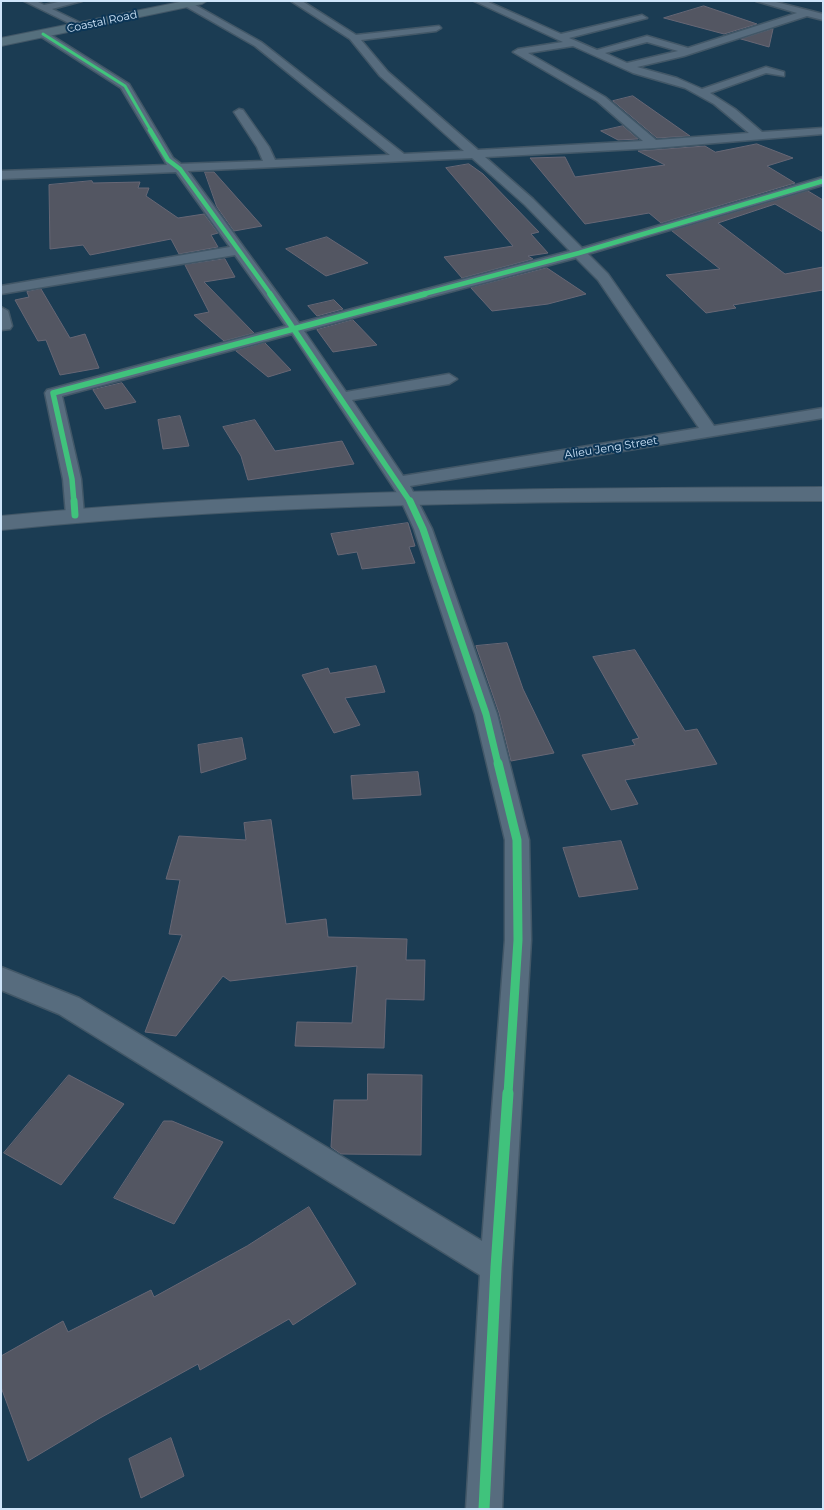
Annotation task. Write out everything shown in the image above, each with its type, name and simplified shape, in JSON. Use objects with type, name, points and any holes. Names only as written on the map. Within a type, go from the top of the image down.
[{"type":"main road","name":"Coastal Road","points":[[1,42],[202,1]]},
{"type":"street","points":[[28,1],[82,26]]},
{"type":"street","points":[[43,8],[78,1]]},
{"type":"street","points":[[295,1],[354,38],[384,74],[529,202],[603,277],[710,432]]},
{"type":"street","points":[[478,1],[626,67],[703,92],[736,114],[759,136]]},
{"type":"street","points":[[760,1],[823,17]]},
{"type":"street","points":[[304,7],[322,3]]},
{"type":"street","points":[[188,4],[258,44],[401,158]]},
{"type":"street","points":[[626,67],[687,51],[806,13]]},
{"type":"street","points":[[560,37],[642,18]]},
{"type":"street","points":[[354,38],[436,28]]},
{"type":"street","points":[[43,34],[126,86],[168,160],[180,169],[295,328],[404,489],[423,529],[486,714],[517,840],[518,940],[496,1267],[484,1509]]},
{"type":"street","points":[[596,53],[647,38],[687,51]]},
{"type":"street","points":[[575,43],[518,52],[601,99],[655,144]]},
{"type":"street","points":[[703,92],[766,70],[780,74]]},
{"type":"street","points":[[239,112],[263,147],[271,164]]},
{"type":"street","points":[[1,176],[401,158],[655,144],[823,132]]},
{"type":"street","points":[[75,515],[72,479],[54,393],[579,253],[823,181]]},
{"type":"street","points":[[1,290],[239,250]]},
{"type":"street","points":[[1,311],[5,326]]},
{"type":"street","points":[[342,397],[450,379]]},
{"type":"street","name":"Alieu Jeng Street","points":[[404,489],[823,413]]},
{"type":"street","points":[[1,523],[205,504],[404,489],[823,494]]},
{"type":"street","points":[[1,978],[69,1006],[496,1267]]},
{"type":"building","points":[[704,6],[757,24],[724,34],[664,18]]},
{"type":"building","points":[[773,29],[769,47],[741,39]]},
{"type":"building","points":[[633,96],[690,136],[657,138],[613,101]]},
{"type":"building","points":[[623,126],[638,139],[618,140],[601,131]]},
{"type":"building","points":[[757,144],[793,158],[767,166],[795,183],[661,223],[649,213],[585,224],[530,158],[565,157],[575,177],[665,165],[638,151],[705,146],[715,152]]},
{"type":"building","points":[[469,164],[483,174],[539,232],[531,234],[548,253],[528,256],[533,259],[462,278],[444,257],[513,246],[446,168]]},
{"type":"building","points":[[205,172],[214,172],[262,226],[234,231],[217,207]]},
{"type":"building","points":[[92,181],[93,183],[140,182],[138,188],[149,188],[146,196],[178,218],[204,214],[218,233],[211,235],[218,247],[179,254],[171,239],[90,255],[83,245],[50,249],[49,185]]},
{"type":"building","points":[[808,191],[823,200],[823,232],[775,204],[718,223],[785,274],[823,267],[823,290],[733,305],[736,308],[706,313],[666,275],[720,269],[672,231]]},
{"type":"building","points":[[327,237],[368,263],[326,276],[286,249]]},
{"type":"building","points":[[225,259],[235,277],[204,282],[254,333],[224,341],[194,315],[209,312],[185,265]]},
{"type":"building","points":[[547,268],[586,294],[548,304],[492,311],[471,288]]},
{"type":"building","points":[[41,289],[70,338],[85,334],[99,368],[60,375],[46,340],[38,341],[15,300],[29,297],[27,292]]},
{"type":"building","points":[[334,300],[343,309],[317,316],[308,306]]},
{"type":"building","points":[[353,320],[377,345],[333,352],[317,330]]},
{"type":"building","points":[[265,343],[291,370],[268,377],[236,351]]},
{"type":"building","points":[[122,383],[136,402],[105,409],[93,390]]},
{"type":"building","points":[[180,416],[189,446],[163,449],[158,420]]},
{"type":"building","points":[[255,420],[275,451],[342,441],[354,464],[248,480],[241,456],[223,427]]},
{"type":"building","points":[[408,523],[415,546],[409,547],[415,563],[362,569],[357,552],[338,555],[331,534]]},
{"type":"building","points":[[507,643],[523,689],[554,753],[511,761],[499,713],[476,646]]},
{"type":"building","points":[[635,650],[685,731],[697,729],[717,764],[625,780],[638,804],[611,810],[582,755],[635,745],[632,740],[639,738],[593,657]]},
{"type":"building","points":[[376,666],[385,692],[345,698],[360,725],[334,733],[302,675],[328,668],[330,673]]},
{"type":"building","points":[[242,738],[246,759],[201,773],[198,745]]},
{"type":"building","points":[[418,772],[421,795],[353,799],[351,776]]},
{"type":"building","points":[[271,820],[286,924],[326,919],[328,937],[407,939],[406,960],[425,960],[424,1000],[386,999],[384,1048],[295,1046],[297,1022],[352,1023],[357,966],[230,981],[223,976],[176,1036],[145,1032],[182,935],[169,934],[180,880],[166,879],[179,836],[246,840],[244,823]]},
{"type":"building","points":[[621,841],[638,889],[579,897],[563,848]]},
{"type":"building","points":[[368,1074],[422,1075],[421,1155],[341,1154],[331,1147],[334,1100],[367,1100]]},
{"type":"building","points":[[69,1075],[124,1104],[61,1185],[4,1153]]},
{"type":"building","points":[[164,1121],[172,1121],[223,1142],[174,1224],[114,1198]]},
{"type":"building","points":[[309,1207],[356,1284],[293,1325],[289,1319],[200,1370],[198,1364],[100,1418],[28,1461],[1,1387],[1,1356],[63,1321],[68,1332],[151,1290],[154,1297],[247,1246]]},
{"type":"building","points":[[171,1438],[184,1476],[141,1498],[129,1459]]},
{"type":"cycle path","points":[[43,34],[125,86],[168,160],[180,169],[295,328],[408,496],[423,529],[486,714],[517,840],[518,940],[496,1267],[484,1509]]},
{"type":"cycle path","points":[[75,515],[72,479],[53,393],[579,253],[823,181]]}]
